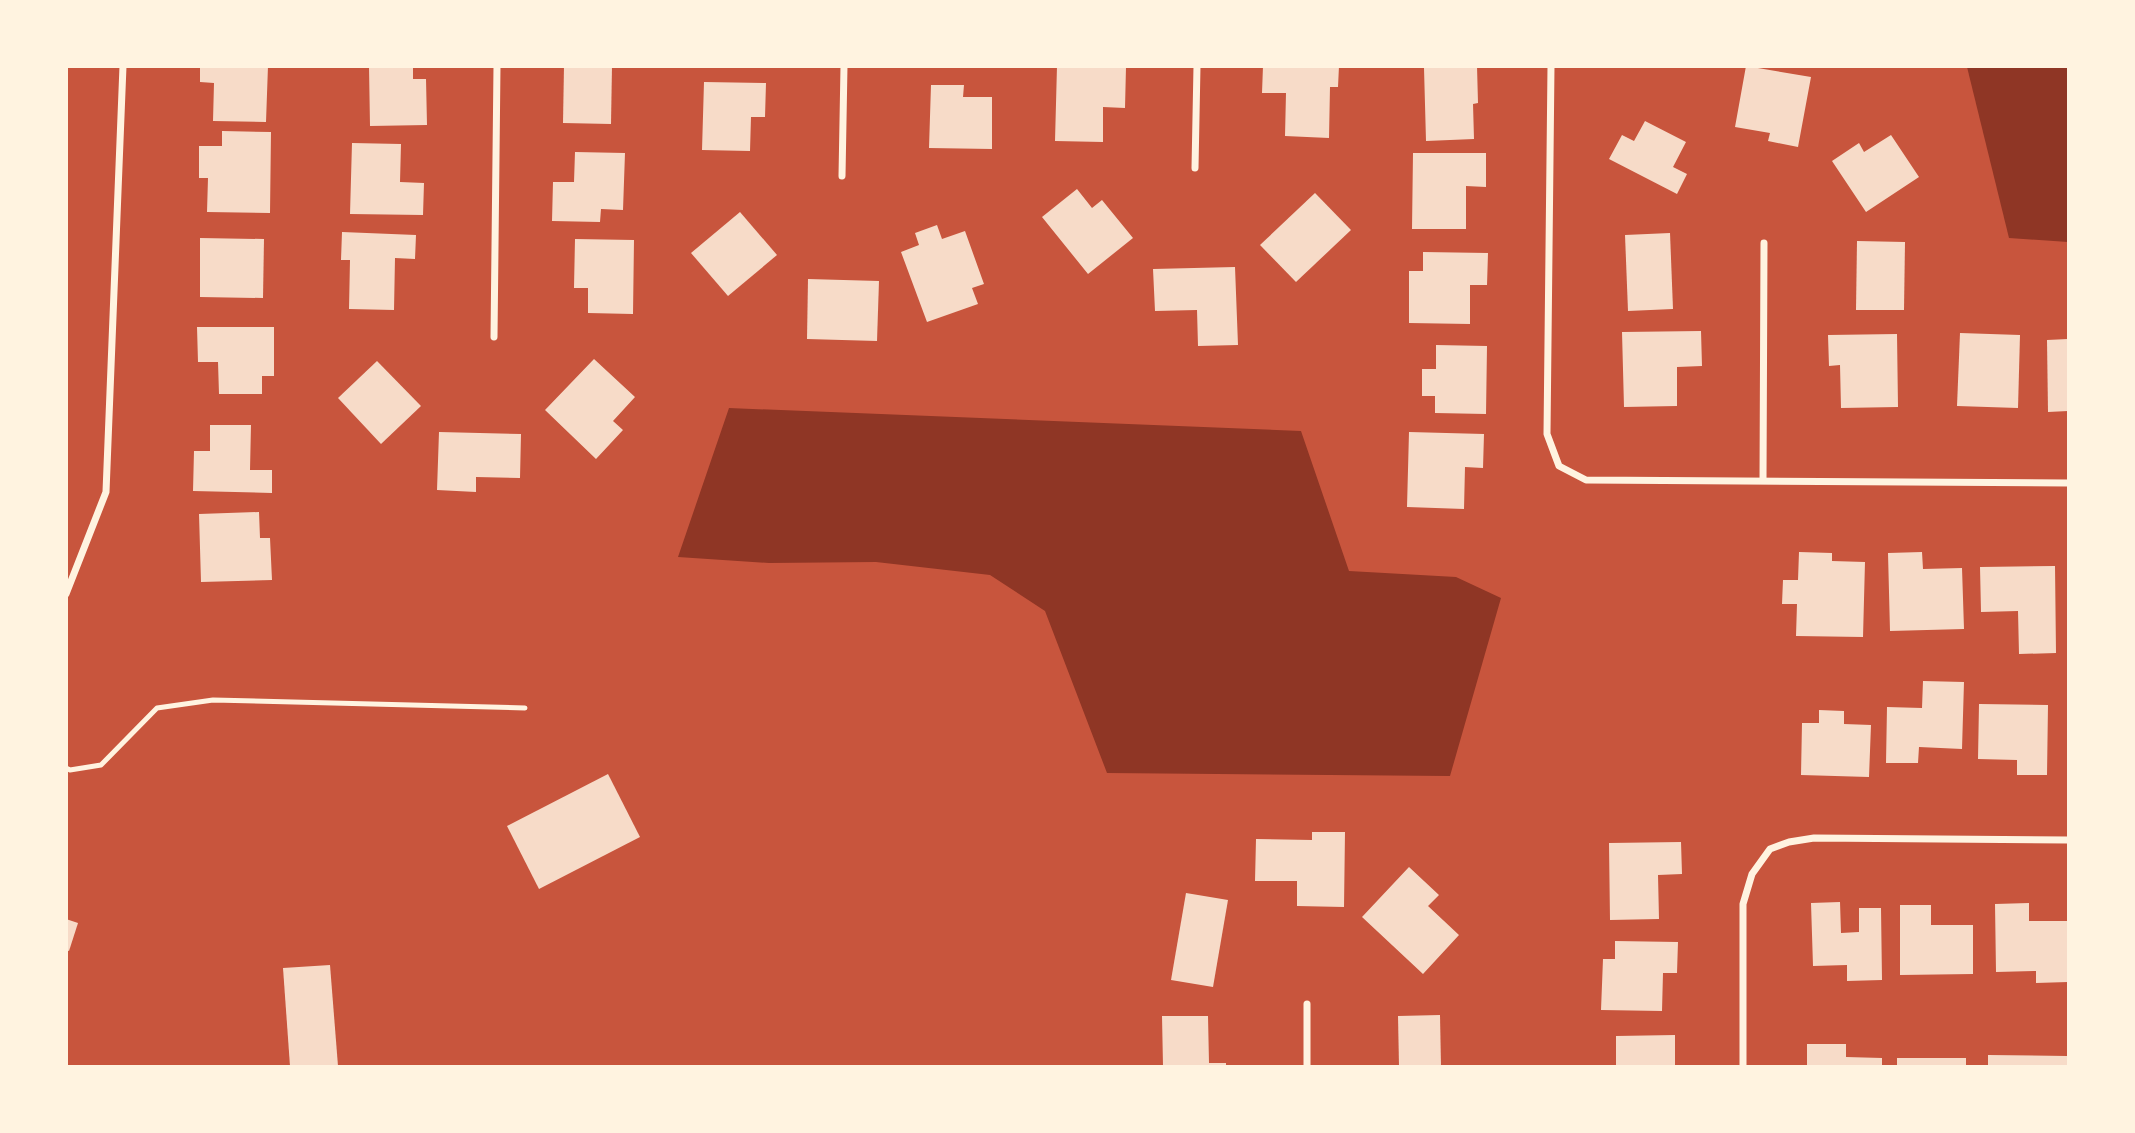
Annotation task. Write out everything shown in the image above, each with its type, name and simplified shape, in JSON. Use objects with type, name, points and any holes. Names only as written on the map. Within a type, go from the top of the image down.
[{"type":"street","points":[[66,594],[106,492],[123,66]]},
{"type":"street","points":[[494,337],[497,66]]},
{"type":"street","points":[[842,176],[844,66]]},
{"type":"street","points":[[1195,168],[1196,66]]},
{"type":"street","points":[[1550,66],[1548,434],[1559,466],[1586,480],[2068,483]]},
{"type":"street","points":[[1763,480],[1764,243]]},
{"type":"street","points":[[1743,1066],[1743,904],[1752,874],[1770,849],[1789,842],[1814,838],[2068,839]]},
{"type":"street","points":[[1307,1004],[1307,1066]]},
{"type":"lane","points":[[66,768],[70,770],[101,765],[157,708],[168,706],[213,701],[525,708]]},
{"type":"shaded area","points":[[1967,67],[2068,67],[2068,242],[2009,238]]},
{"type":"shaded area","points":[[729,408],[1301,431],[1349,571],[1456,577],[1501,598],[1450,776],[1107,773],[1045,611],[990,575],[876,562],[769,563],[678,557]]},
{"type":"building","points":[[200,66],[268,66],[266,122],[213,121],[214,83],[200,82]]},
{"type":"building","points":[[369,66],[413,66],[413,79],[426,79],[427,125],[370,126]]},
{"type":"building","points":[[564,66],[612,66],[611,124],[563,123]]},
{"type":"building","points":[[1057,66],[1126,67],[1125,108],[1103,107],[1103,142],[1055,141]]},
{"type":"building","points":[[1263,66],[1339,66],[1338,87],[1330,87],[1329,138],[1285,136],[1286,93],[1262,93]]},
{"type":"building","points":[[1477,66],[1478,103],[1473,104],[1474,139],[1426,141],[1424,68]]},
{"type":"building","points":[[1746,66],[1811,77],[1798,147],[1768,141],[1770,133],[1735,127]]},
{"type":"building","points":[[704,82],[766,83],[765,117],[751,117],[750,151],[702,150]]},
{"type":"building","points":[[931,85],[964,85],[963,97],[992,97],[992,149],[929,148]]},
{"type":"building","points":[[1645,121],[1686,142],[1673,167],[1687,174],[1677,194],[1609,159],[1622,135],[1634,141]]},
{"type":"building","points":[[222,131],[271,132],[270,213],[207,212],[208,178],[199,178],[199,146],[222,146]]},
{"type":"building","points":[[1891,135],[1919,177],[1866,212],[1832,161],[1859,143],[1864,152]]},
{"type":"building","points":[[352,143],[401,144],[400,182],[424,183],[423,215],[350,214]]},
{"type":"building","points":[[575,152],[625,153],[623,210],[601,209],[600,222],[552,221],[553,182],[574,182]]},
{"type":"building","points":[[1413,153],[1486,153],[1486,187],[1466,186],[1466,229],[1412,229]]},
{"type":"building","points":[[1077,189],[1092,208],[1102,200],[1133,238],[1088,274],[1042,217]]},
{"type":"building","points":[[1315,193],[1351,230],[1296,282],[1260,245]]},
{"type":"building","points":[[740,212],[777,255],[728,296],[691,253]]},
{"type":"building","points":[[937,225],[942,239],[965,231],[984,284],[972,288],[978,304],[927,322],[901,252],[919,245],[915,233]]},
{"type":"building","points":[[342,232],[416,235],[415,259],[395,258],[394,310],[349,309],[350,260],[341,260]]},
{"type":"building","points":[[1670,233],[1673,309],[1628,311],[1625,235]]},
{"type":"building","points":[[200,238],[264,239],[263,298],[200,297]]},
{"type":"building","points":[[575,239],[634,240],[633,314],[588,313],[588,288],[574,288]]},
{"type":"building","points":[[1857,241],[1905,242],[1904,310],[1856,310]]},
{"type":"building","points":[[1423,252],[1488,253],[1487,285],[1470,285],[1470,324],[1409,323],[1409,271],[1423,271]]},
{"type":"building","points":[[1235,267],[1238,345],[1198,346],[1197,310],[1155,311],[1153,269]]},
{"type":"building","points":[[808,279],[879,281],[877,341],[807,339]]},
{"type":"building","points":[[197,327],[274,327],[274,376],[262,376],[262,394],[219,394],[218,362],[198,362]]},
{"type":"building","points":[[1701,331],[1702,366],[1677,367],[1677,406],[1624,407],[1622,332]]},
{"type":"building","points":[[1960,333],[2020,335],[2018,408],[1957,406]]},
{"type":"building","points":[[1897,334],[1898,407],[1841,408],[1840,365],[1829,366],[1828,335]]},
{"type":"building","points":[[2068,339],[2068,411],[2048,412],[2047,340]]},
{"type":"building","points":[[1436,345],[1487,346],[1486,414],[1435,413],[1435,396],[1422,396],[1422,369],[1436,369]]},
{"type":"building","points":[[594,359],[635,397],[613,421],[623,430],[596,459],[545,410]]},
{"type":"building","points":[[377,361],[421,406],[381,444],[338,398]]},
{"type":"building","points":[[210,425],[251,425],[250,470],[272,470],[272,493],[193,491],[194,451],[210,451]]},
{"type":"building","points":[[439,432],[521,434],[520,478],[476,477],[476,492],[437,490]]},
{"type":"building","points":[[1409,432],[1484,434],[1483,468],[1465,467],[1464,509],[1407,507]]},
{"type":"building","points":[[259,512],[260,538],[270,538],[272,580],[201,582],[199,514]]},
{"type":"building","points":[[1799,552],[1832,553],[1832,561],[1865,562],[1863,637],[1796,636],[1797,604],[1782,604],[1783,580],[1798,580]]},
{"type":"building","points":[[1922,552],[1923,569],[1962,568],[1964,629],[1890,631],[1888,553]]},
{"type":"building","points":[[2055,566],[2056,653],[2019,654],[2018,611],[1981,612],[1980,567]]},
{"type":"building","points":[[1923,681],[1964,682],[1962,749],[1919,747],[1918,763],[1886,763],[1887,707],[1922,708]]},
{"type":"building","points":[[1979,704],[2048,705],[2047,775],[2017,775],[2017,760],[1978,759]]},
{"type":"building","points":[[1819,710],[1844,711],[1844,724],[1871,725],[1869,777],[1801,775],[1802,723],[1819,723]]},
{"type":"building","points":[[608,774],[640,837],[539,889],[507,826]]},
{"type":"building","points":[[1312,832],[1345,832],[1344,907],[1297,906],[1297,881],[1255,881],[1256,839],[1312,840]]},
{"type":"building","points":[[1681,842],[1682,874],[1658,875],[1659,919],[1610,920],[1609,843]]},
{"type":"building","points":[[1409,867],[1439,895],[1428,906],[1459,935],[1423,974],[1362,917]]},
{"type":"building","points":[[1186,893],[1228,900],[1213,987],[1171,980]]},
{"type":"building","points":[[1840,902],[1841,933],[1859,932],[1859,908],[1881,908],[1882,980],[1847,981],[1847,965],[1813,966],[1811,903]]},
{"type":"building","points":[[2029,903],[2029,921],[2068,921],[2068,982],[2036,983],[2036,971],[1996,972],[1995,904]]},
{"type":"building","points":[[1900,905],[1931,905],[1931,925],[1973,925],[1973,974],[1900,975]]},
{"type":"building","points":[[66,919],[78,923],[69,951],[66,950]]},
{"type":"building","points":[[1615,941],[1678,942],[1677,973],[1663,973],[1662,1011],[1601,1010],[1603,959],[1615,959]]},
{"type":"building","points":[[330,965],[338,1066],[290,1066],[283,968]]},
{"type":"building","points":[[1440,1015],[1441,1066],[1399,1066],[1398,1016]]},
{"type":"building","points":[[1162,1016],[1208,1016],[1209,1063],[1226,1063],[1226,1066],[1163,1066]]},
{"type":"building","points":[[1675,1035],[1675,1066],[1616,1066],[1616,1036]]},
{"type":"building","points":[[1807,1044],[1846,1044],[1846,1057],[1882,1058],[1882,1066],[1807,1066]]},
{"type":"building","points":[[1988,1055],[2067,1056],[2067,1066],[1988,1066]]},
{"type":"building","points":[[1897,1058],[1966,1058],[1966,1066],[1897,1066]]}]
